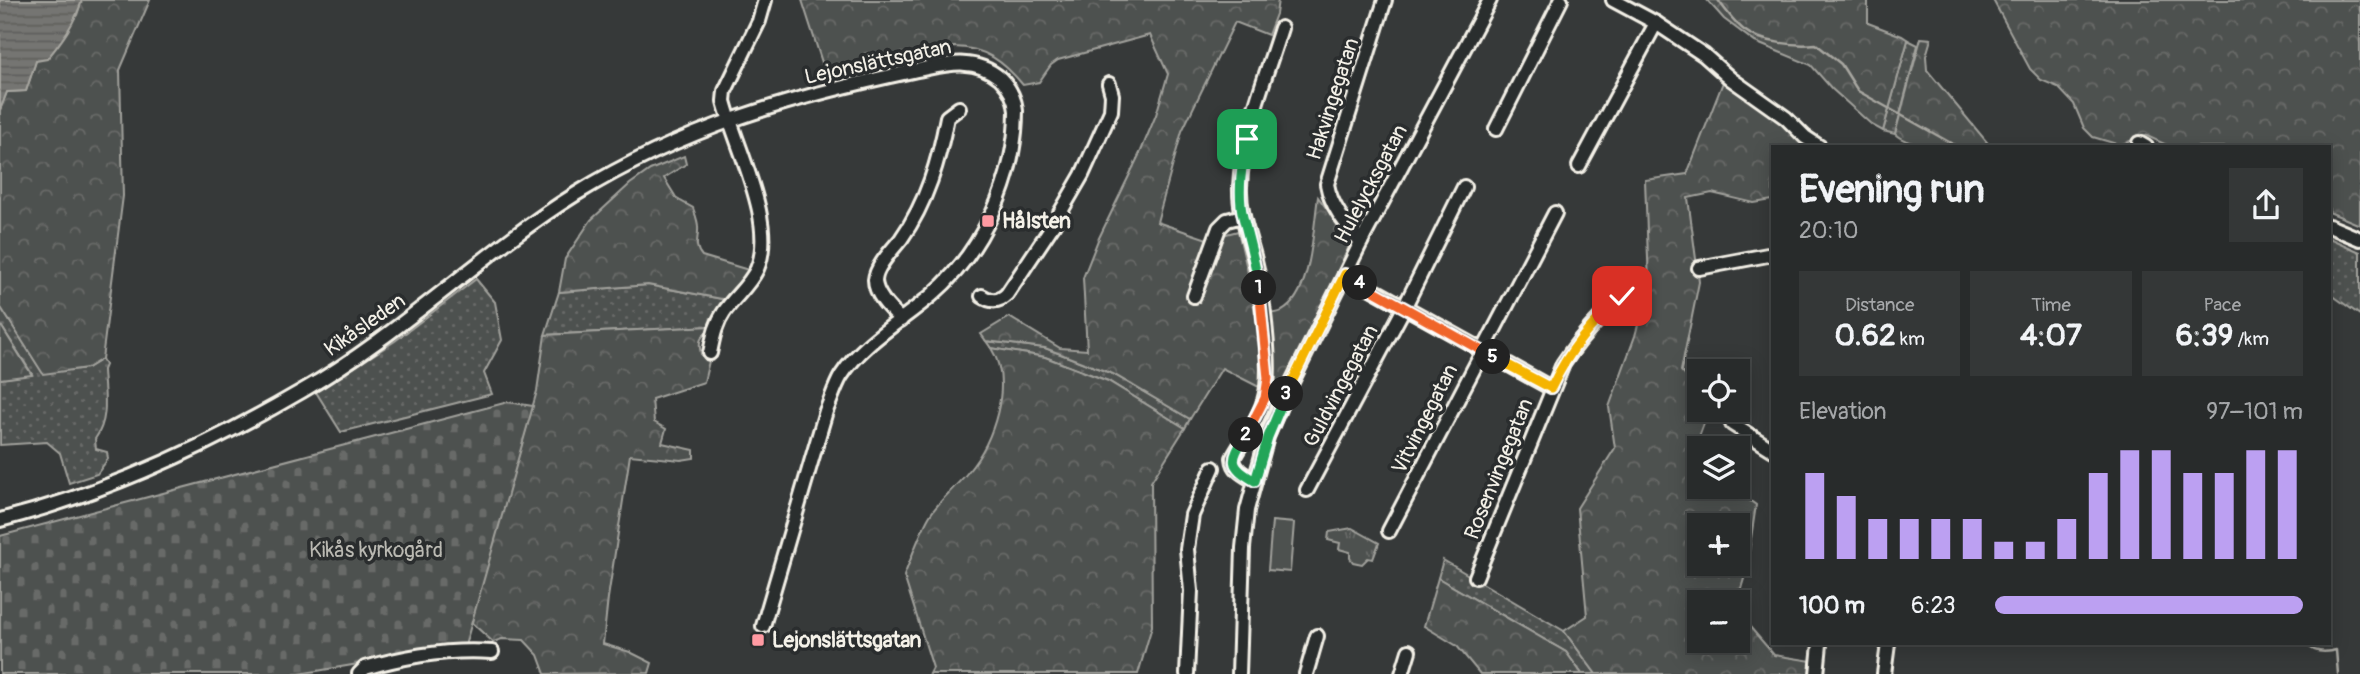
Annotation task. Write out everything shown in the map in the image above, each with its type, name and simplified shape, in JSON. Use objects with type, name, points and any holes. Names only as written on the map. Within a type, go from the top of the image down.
[{"type":"street","points":[[710,353],[715,330],[723,313],[752,278],[762,253],[761,224],[747,170],[724,101],[725,91],[759,21],[765,0]]},
{"type":"street","name":"Hakvingegatan","points":[[1361,242],[1341,218],[1329,196],[1327,184],[1385,0]]},
{"type":"street","name":"Hulelycksgatan","points":[[1239,674],[1243,548],[1247,510],[1268,437],[1282,402],[1361,242],[1490,0]]},
{"type":"street","points":[[1496,128],[1561,0]]},
{"type":"street","points":[[1613,0],[1656,23],[1704,55],[1817,145]]},
{"type":"street","points":[[1579,166],[1656,23]]},
{"type":"street","points":[[1255,481],[1233,465],[1233,458],[1265,398],[1268,378],[1257,270],[1242,216],[1240,190],[1245,149],[1281,28]]},
{"type":"street","name":"Lejonslättsgatan","points":[[729,119],[809,95],[951,63],[979,65],[996,75],[1006,84],[1016,108],[1006,178],[976,242],[956,271],[935,292],[868,347],[840,377],[826,411],[762,626]]},
{"type":"street","points":[[982,296],[992,301],[1007,294],[1057,219],[1107,122],[1112,101],[1110,84]]},
{"type":"street","points":[[901,320],[877,290],[876,273],[916,213],[932,180],[947,117],[959,108]]},
{"type":"street","name":"Kikåsleden","points":[[0,520],[52,504],[166,461],[306,389],[394,330],[533,223],[576,194],[656,151],[729,119]]},
{"type":"street","name":"Guldvingegatan","points":[[1307,490],[1404,308],[1464,187]]},
{"type":"street","name":"Vitvingegatan","points":[[1389,531],[1555,213]]},
{"type":"street","points":[[1194,296],[1219,228],[1227,220],[1242,216]]},
{"type":"street","points":[[2331,227],[2360,239]]},
{"type":"street","points":[[1699,268],[1771,254]]},
{"type":"street","points":[[1345,274],[1551,388]]},
{"type":"street","name":"Rosenvingegatan","points":[[1476,577],[1563,364],[1587,330],[1622,296],[1641,284]]},
{"type":"street","points":[[1732,424],[1771,449]]},
{"type":"street","points":[[1187,674],[1191,591],[1187,549],[1192,515],[1213,468]]},
{"type":"street","points":[[1306,674],[1317,636]]},
{"type":"street","points":[[1817,674],[1820,645]]},
{"type":"street","points":[[1884,674],[1888,645]]},
{"type":"street","points":[[359,674],[365,668],[421,656],[458,650],[492,652]]},
{"type":"street","points":[[1402,674],[1409,651]]},
{"type":"green space","points":[[82,0],[150,0],[120,70],[123,196],[102,359],[87,368],[43,374],[0,306],[0,110],[7,92],[26,91],[36,61],[77,15]]},
{"type":"green space","points":[[802,0],[1278,0],[1268,35],[1235,22],[1182,131],[1157,222],[1207,239],[1238,231],[1255,313],[1276,313],[1292,303],[1300,291],[1309,260],[1318,197],[1351,242],[1283,392],[1257,386],[1222,368],[1190,419],[1113,374],[1045,348],[986,341],[981,334],[1009,317],[1060,348],[1087,350],[1083,278],[1156,115],[1168,74],[1150,35],[1058,60],[1039,82],[1023,85],[1009,69],[993,57],[975,50],[954,47],[827,78]]},
{"type":"green space","points":[[1707,0],[1868,0],[1868,23],[1908,40],[1883,131],[1872,125],[1832,89],[1811,65],[1755,42],[1724,19]]},
{"type":"green space","points":[[1993,0],[2360,0],[2360,225],[2331,213],[2331,145],[2167,145],[2145,135],[2120,145],[2093,137],[2084,128],[2074,104],[2058,87],[2041,80],[2030,69]]},
{"type":"green space","points":[[1921,38],[1931,39],[1926,56],[1927,70],[1989,145],[1920,145],[1895,134]]},
{"type":"green space","points":[[1908,40],[1918,45],[1895,134],[1883,131]]},
{"type":"green space","points":[[1725,77],[1819,145],[1771,145],[1771,200],[1754,203],[1712,193],[1688,198],[1699,282],[1681,371],[1687,378],[1687,422],[1705,422],[1699,436],[1687,436],[1687,499],[1748,499],[1756,505],[1750,545],[1750,513],[1687,513],[1687,576],[1745,576],[1741,590],[1687,590],[1687,653],[1750,653],[1750,627],[1774,655],[1812,661],[1810,674],[1596,674],[1564,631],[1587,616],[1577,508],[1615,448],[1609,407],[1635,336],[1649,284],[1645,180],[1687,174]]},
{"type":"green space","points":[[684,156],[686,164],[664,178],[677,199],[693,208],[698,225],[699,252],[702,256],[752,271],[727,300],[648,285],[559,292],[565,259],[591,220],[630,184],[650,170]]},
{"type":"green space","points":[[2331,239],[2360,252],[2360,315],[2331,294]]},
{"type":"green space","points":[[476,279],[495,302],[502,340],[484,373],[492,394],[341,432],[316,392],[395,341]]},
{"type":"green space","points":[[648,285],[727,300],[711,326],[545,335],[559,292]]},
{"type":"green space","points":[[0,306],[43,373],[87,368],[102,359],[105,365],[104,414],[103,423],[95,439],[96,449],[107,452],[108,459],[97,474],[69,483],[60,453],[47,442],[0,445],[0,379],[32,374],[0,324]]},
{"type":"green space","points":[[0,324],[32,375],[0,379]]},
{"type":"green space","points":[[711,326],[700,344],[701,354],[707,355],[709,361],[704,382],[652,399],[654,422],[666,429],[662,443],[694,450],[694,458],[681,460],[630,455],[603,644],[630,652],[652,663],[649,673],[545,674],[538,655],[524,640],[502,639],[493,642],[472,623],[537,391],[545,335]]},
{"type":"green space","points":[[986,341],[1045,348],[1113,374],[1190,419],[1185,428],[1108,381],[1045,357],[991,348]]},
{"type":"green space","points":[[991,348],[1045,357],[1108,381],[1185,428],[1151,482],[1152,626],[1138,674],[930,674],[933,668],[904,576],[929,517],[977,460],[992,429],[998,412],[1001,378],[998,362]]},
{"type":"green space","name":"Kikås kyrkogård","points":[[508,402],[533,406],[465,646],[299,674],[0,674],[0,536]]},
{"type":"green space","points":[[1272,521],[1294,523],[1290,572],[1268,570]]},
{"type":"green space","points":[[1352,528],[1379,543],[1373,559],[1368,558],[1362,564],[1353,562],[1350,552],[1339,549],[1340,543],[1328,540],[1329,532]]},
{"type":"green space","points":[[1443,560],[1564,631],[1596,674],[1582,674],[1566,652],[1438,578]]},
{"type":"green space","points":[[1438,578],[1566,652],[1582,674],[1480,674],[1457,646],[1424,626]]},
{"type":"shaded area","points":[[0,0],[82,0],[72,24],[58,45],[47,59],[36,61],[26,91],[7,92],[0,110]]},
{"type":"waterway","points":[[1718,0],[1744,30],[1759,38],[1779,43],[1816,44],[1841,64],[1858,91],[1954,145]]},
{"type":"waterway","points":[[2307,645],[2320,652],[2336,650],[2338,674]]},
{"type":"place","name":"Hålsten","points":[[988,221]]},
{"type":"place","name":"Lejonslättsgatan","points":[[758,640]]},
{"type":"route","points":[[1247,139],[1240,190],[1242,216],[1257,270],[1268,378],[1265,398],[1233,458],[1233,465],[1255,481],[1282,402],[1345,274],[1551,388],[1579,339],[1622,296]]}]
